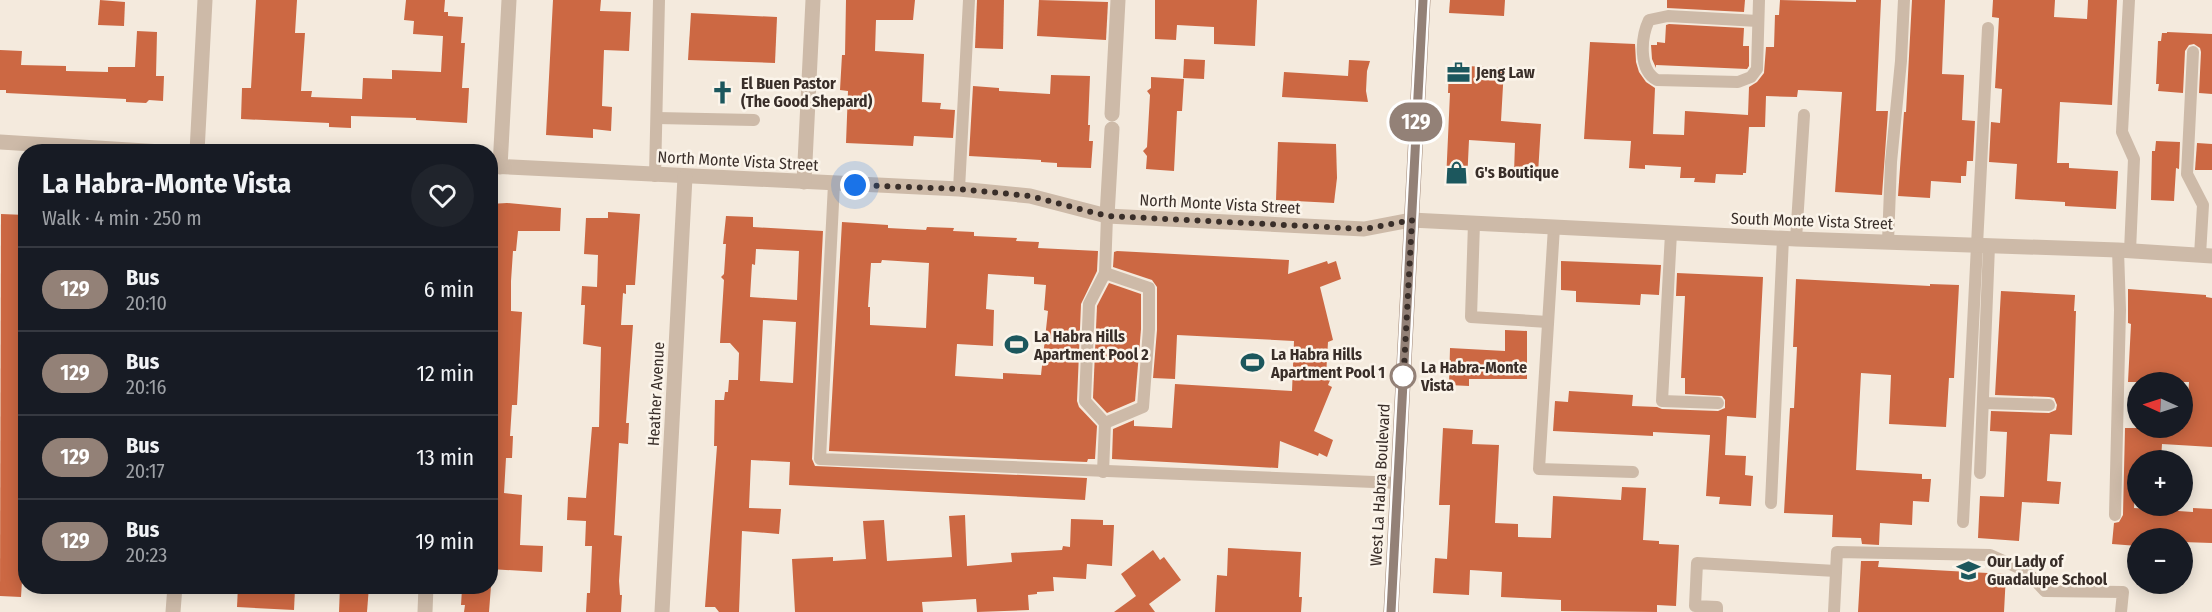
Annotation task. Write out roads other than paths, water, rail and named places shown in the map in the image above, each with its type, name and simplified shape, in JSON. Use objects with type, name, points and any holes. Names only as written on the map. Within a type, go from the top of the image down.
[{"type":"main road","name":"West La Habra Boulevard","points":[[1391,612],[1423,0]]},
{"type":"street","points":[[197,144],[205,0]]},
{"type":"street","points":[[497,144],[508,0]]},
{"type":"street","points":[[804,182],[813,0]]},
{"type":"street","points":[[1107,216],[1118,0]]},
{"type":"street","points":[[0,142],[32,144]]},
{"type":"street","name":"North Monte Vista Street","points":[[498,167],[959,189],[1030,196],[1107,216],[1365,229],[1412,220]]},
{"type":"street","name":"Heather Avenue","points":[[662,612],[685,177]]},
{"type":"street","name":"South Monte Vista Street","points":[[1412,220],[1789,239],[2124,250],[2206,255]]},
{"type":"street","points":[[173,612],[174,594]]},
{"type":"street","points":[[424,612],[425,594]]},
{"type":"lane","points":[[655,176],[659,0]]},
{"type":"lane","points":[[959,189],[969,0]]},
{"type":"lane","points":[[1758,0],[1758,21],[1757,69],[1751,77],[1738,82],[1656,80],[1649,76],[1644,65],[1644,31],[1649,20],[1668,16],[1758,21]]},
{"type":"lane","points":[[1888,242],[1891,162],[1901,61],[1904,0]]},
{"type":"lane","points":[[2115,514],[2120,310],[2134,159],[2122,132],[2129,0]]},
{"type":"lane","points":[[1980,473],[1988,28]]},
{"type":"lane","points":[[2193,52],[2187,174],[2203,205],[2206,255]]},
{"type":"lane","points":[[1772,503],[1789,239],[1804,115]]},
{"type":"lane","points":[[657,118],[754,120]]},
{"type":"lane","points":[[834,184],[820,459],[1398,483]]},
{"type":"lane","points":[[1103,472],[1105,423],[1085,401],[1089,304],[1105,273],[1107,216]]},
{"type":"lane","points":[[1474,223],[1471,317],[1548,322]]},
{"type":"lane","points":[[1554,227],[1539,469],[1633,472]]},
{"type":"lane","points":[[1671,233],[1662,400],[1718,404]]},
{"type":"lane","points":[[1963,522],[1976,265],[1984,246]]},
{"type":"lane","points":[[1105,273],[1149,288],[1143,407],[1105,423]]},
{"type":"lane","points":[[1983,403],[2049,405]]},
{"type":"lane","points":[[1834,612],[1837,552],[1990,555],[2026,571],[2045,591],[2123,592],[2121,612]]},
{"type":"lane","points":[[1717,612],[1717,607],[1695,606],[1697,564],[1836,571]]},
{"type":"place","name":"Jeng Law","points":[[1458,72]]},
{"type":"place","name":"El Buen Pastor (The Good Shepard)","points":[[723,92]]},
{"type":"place","name":"G's Boutique","points":[[1457,172]]},
{"type":"place","name":"La Habra Hills Apartment Pool 2","points":[[1016,345]]},
{"type":"place","name":"La Habra Hills Apartment Pool 1","points":[[1253,363]]},
{"type":"place","name":"La Habra-Monte Vista","points":[[1403,376]]},
{"type":"place","name":"Our Lady of Guadalupe School","points":[[1969,570]]}]
